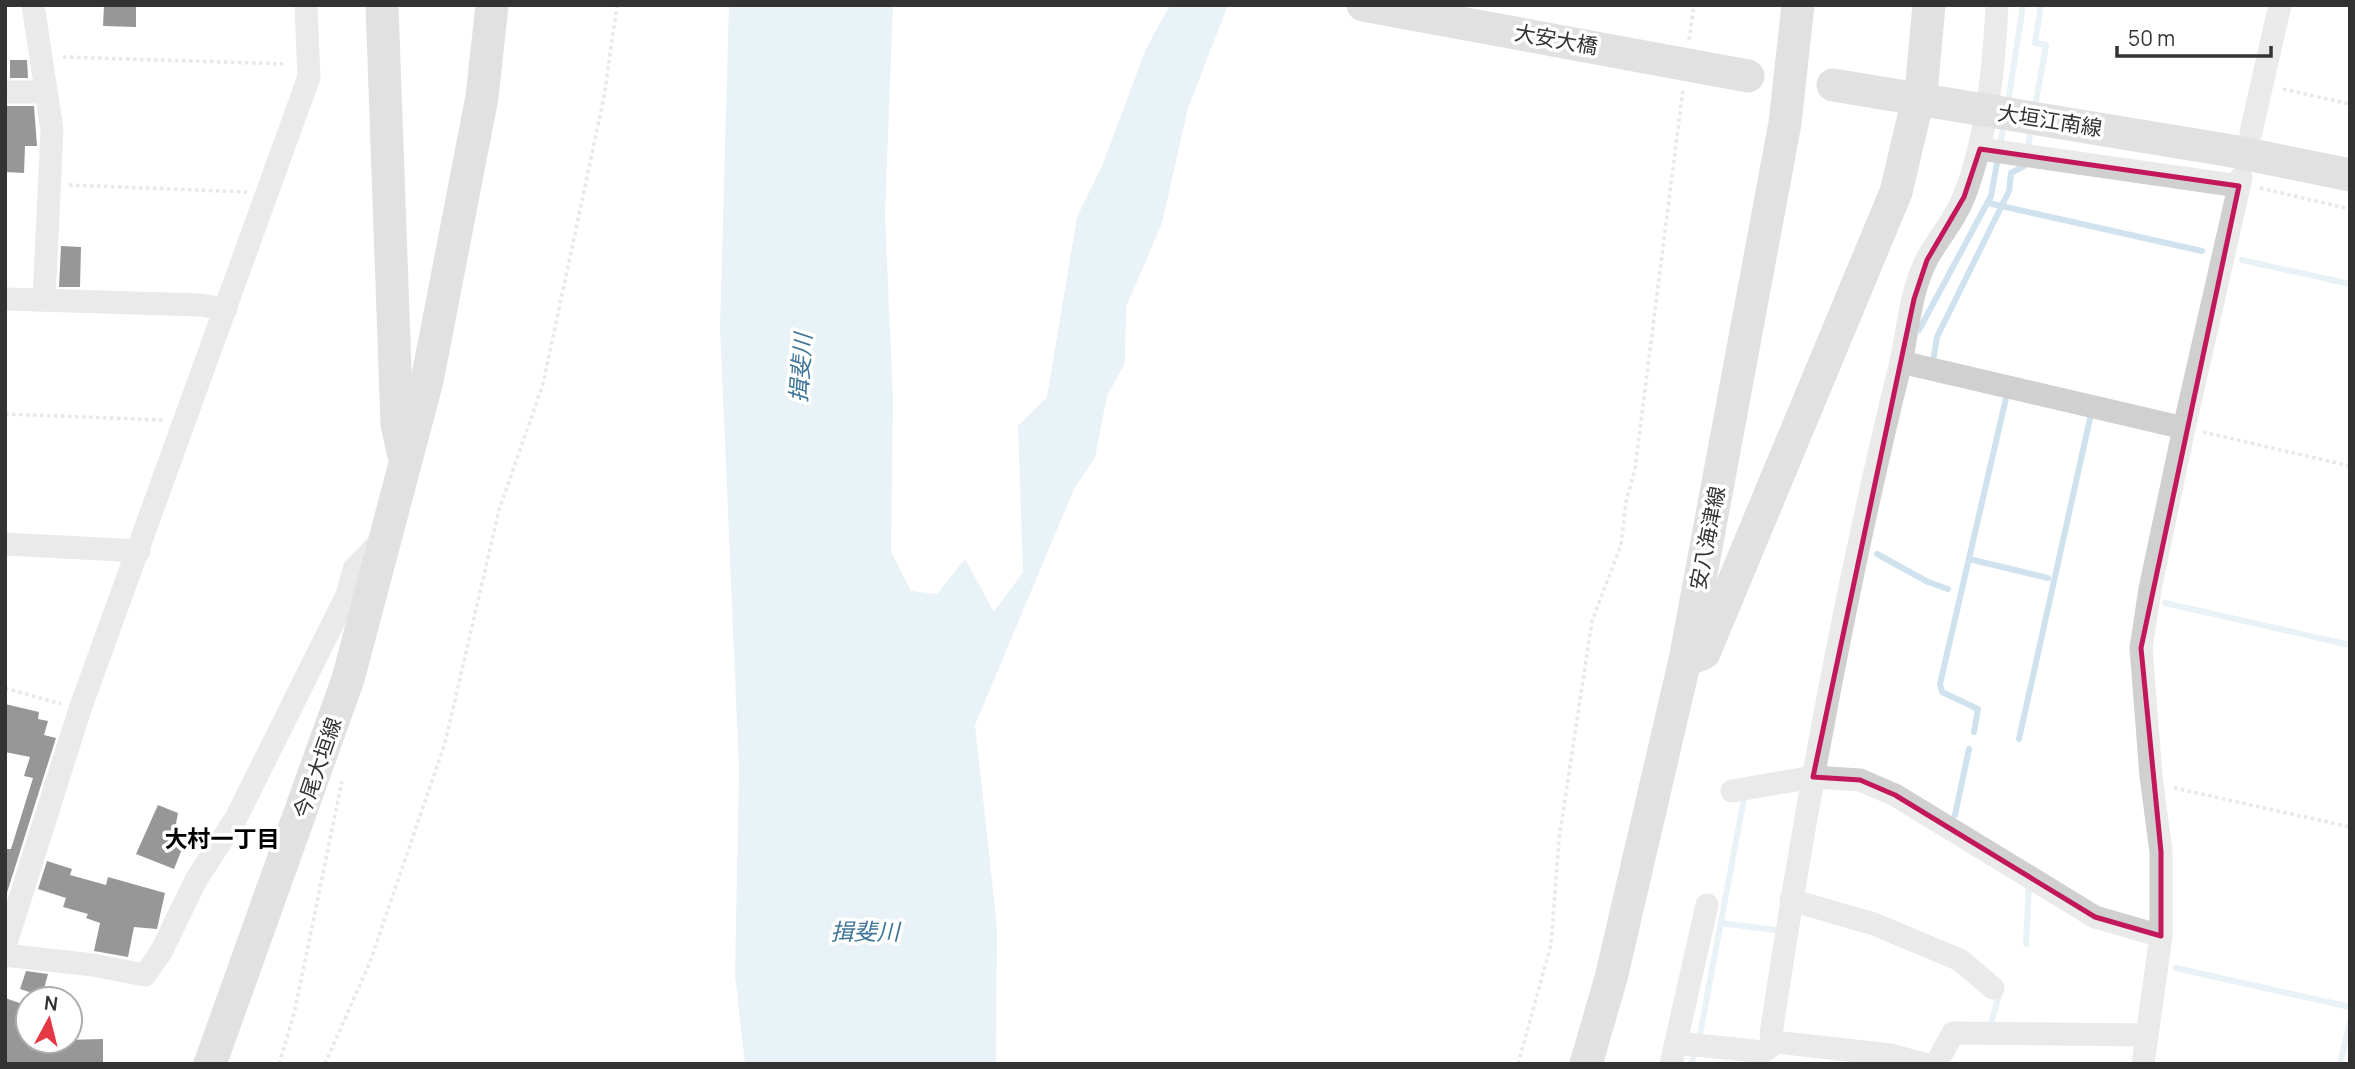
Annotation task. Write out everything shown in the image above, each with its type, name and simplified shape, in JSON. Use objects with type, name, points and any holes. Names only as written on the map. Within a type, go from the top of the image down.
[{"type":"main road","points":[[382,5],[397,424],[405,465]]},
{"type":"main road","name":"今尾大垣線","points":[[209,1064],[348,679],[427,381],[482,97],[492,5]]},
{"type":"main road","name":"大安大橋","points":[[1363,5],[1748,76]]},
{"type":"main road","name":"安八海津線","points":[[1586,1064],[1611,978],[1685,660],[1785,123],[1798,5]]},
{"type":"main road","points":[[1685,660],[1703,653],[1888,213],[1906,156],[1922,82],[1929,5]]},
{"type":"main road","name":"大垣江南線","points":[[1748,76],[1833,85],[2232,151],[2350,175]]},
{"type":"street","points":[[33,5],[52,130],[44,300]]},
{"type":"street","points":[[5,946],[80,709],[309,77],[306,5]]},
{"type":"street","points":[[1776,1042],[1772,1034],[1791,900],[1838,640],[1914,299],[1927,260],[1947,231],[1964,197],[1980,149],[1997,5]]},
{"type":"street","points":[[2251,132],[2280,5]]},
{"type":"street","points":[[5,92],[45,92]]},
{"type":"street","points":[[1980,149],[2240,182],[2184,428],[2150,589],[2141,649],[2161,852],[2161,936],[2143,1064]]},
{"type":"street","points":[[5,299],[200,305],[226,309]]},
{"type":"street","points":[[1901,362],[2184,428]]},
{"type":"street","points":[[5,956],[93,965],[145,975],[161,952],[196,880],[236,818],[347,595],[354,569],[386,536]]},
{"type":"street","points":[[5,544],[139,551]]},
{"type":"street","points":[[1732,791],[1814,777],[1860,780],[1895,795],[2095,918],[2161,936]]},
{"type":"street","points":[[1791,900],[1874,924],[1960,960],[1993,988]]},
{"type":"street","points":[[1707,905],[1674,1054],[1763,1052],[1776,1042],[1891,1055],[1924,1064]]},
{"type":"street","points":[[1936,1064],[1953,1032],[2147,1035]]},
{"type":"path","points":[[325,1064],[370,962],[445,743],[499,510],[542,384],[604,97],[617,5]]},
{"type":"path","points":[[40,56],[309,65]]},
{"type":"path","points":[[2262,84],[2350,104]]},
{"type":"path","points":[[1518,1064],[1551,945],[1559,839],[1592,621],[1621,545],[1626,502],[1635,469],[1672,173]]},
{"type":"path","points":[[2240,182],[2350,209]]},
{"type":"path","points":[[49,184],[267,193]]},
{"type":"path","points":[[5,414],[185,424]]},
{"type":"path","points":[[2184,428],[2350,466]]},
{"type":"path","points":[[5,688],[80,709]]},
{"type":"path","points":[[279,1064],[294,1014],[343,777]]},
{"type":"path","points":[[2153,785],[2350,827]]},
{"type":"highlighted area","points":[[1980,149],[2239,186],[2141,648],[2161,852],[2161,936],[2095,917],[1895,795],[1860,780],[1813,777],[1914,299],[1927,260],[1964,197]]},
{"type":"water","name":"揖斐川","points":[[729,5],[893,5],[885,215],[893,400],[891,551],[911,591],[937,594],[965,559],[994,612],[1023,572],[1018,426],[1047,397],[1077,217],[1102,166],[1146,49],[1170,5],[1228,5],[1188,108],[1162,223],[1126,307],[1125,363],[1107,396],[1095,458],[1074,489],[975,725],[997,927],[996,1064],[745,1064],[735,975],[739,769],[720,327]]},
{"type":"building","points":[[104,5],[136,5],[136,27],[103,26]]},
{"type":"building","points":[[10,60],[27,60],[28,78],[10,78]]},
{"type":"building","points":[[5,106],[34,106],[37,146],[25,146],[24,173],[5,172]]},
{"type":"building","points":[[61,246],[81,247],[80,287],[59,287]]},
{"type":"building","points":[[5,704],[39,712],[38,719],[48,721],[44,735],[56,738],[5,899],[5,849],[11,849],[33,778],[24,776],[30,757],[5,752]]},
{"type":"building","points":[[158,805],[178,813],[174,834],[186,839],[174,869],[136,854]]},
{"type":"building","points":[[47,861],[72,869],[70,875],[106,885],[108,877],[165,893],[157,929],[134,927],[128,957],[94,951],[100,923],[86,918],[88,914],[63,907],[66,898],[38,889]]},
{"type":"building","points":[[26,971],[48,974],[45,985],[21,985]]},
{"type":"building","points":[[5,998],[14,1001],[14,1055],[84,1055],[84,1040],[103,1039],[103,1064],[5,1064]]},
{"type":"waterway","points":[[2008,103],[2023,5]]},
{"type":"waterway","points":[[2035,107],[2046,45],[2035,43],[2041,5]]},
{"type":"waterway","points":[[1919,330],[1991,196],[2004,124]]},
{"type":"waterway","points":[[2028,148],[2031,128]]},
{"type":"waterway","points":[[1933,361],[1937,337],[2009,191],[2011,173],[2024,166]]},
{"type":"waterway","points":[[1988,203],[2202,251]]},
{"type":"waterway","points":[[2242,260],[2350,284]]},
{"type":"waterway","points":[[1974,732],[1978,709],[1942,692],[1940,684],[2007,394],[2011,395]]},
{"type":"waterway","points":[[2019,739],[2091,414],[2086,413]]},
{"type":"waterway","points":[[1877,554],[1928,582],[1948,589]]},
{"type":"waterway","points":[[1969,559],[2048,578]]},
{"type":"waterway","points":[[2165,603],[2350,645]]},
{"type":"waterway","points":[[1955,815],[1969,749]]},
{"type":"waterway","points":[[1699,1040],[1744,798],[1748,797]]},
{"type":"waterway","points":[[2026,944],[2029,883]]},
{"type":"waterway","points":[[1721,923],[1775,930]]},
{"type":"waterway","points":[[2176,968],[2350,1007]]},
{"type":"waterway","points":[[1990,1027],[2000,992]]},
{"type":"waterway","points":[[2340,1064],[2350,1022]]},
{"type":"waterway","points":[[1691,1064],[1695,1052]]},
{"type":"district","name":"大村一丁目","points":[[222,839]]}]
